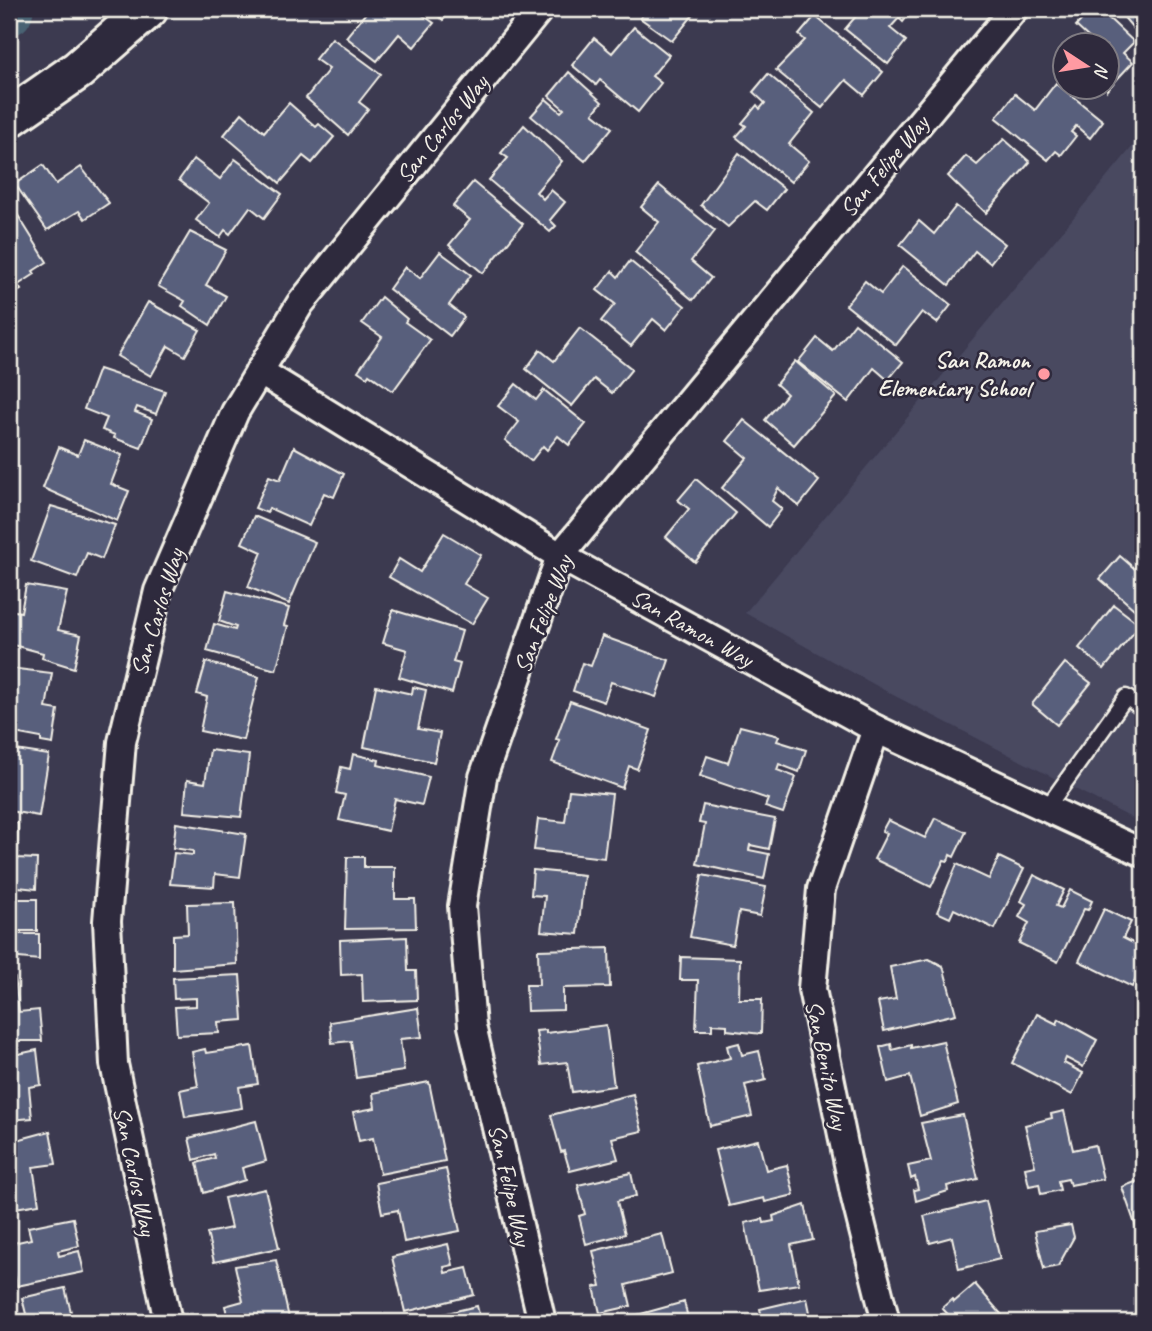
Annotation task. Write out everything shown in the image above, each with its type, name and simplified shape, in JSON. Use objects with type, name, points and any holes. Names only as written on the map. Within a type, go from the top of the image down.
[{"type":"main road","points":[[9,118],[78,70],[148,9]]},
{"type":"street","name":"San Carlos Way","points":[[168,1322],[114,1064],[107,921],[114,803],[121,742],[158,591],[235,412],[300,304],[540,9]]},
{"type":"street","name":"San Felipe Way","points":[[542,1322],[472,1026],[462,906],[483,777],[560,556],[1014,9]]},
{"type":"street","name":"San Ramon Way","points":[[259,371],[560,556],[876,729],[1143,853]]},
{"type":"street","name":"San Benito Way","points":[[876,729],[821,889],[811,989],[855,1198],[886,1322]]},
{"type":"lane","points":[[1046,809],[1126,697],[1143,709]]},
{"type":"shaded area","name":"San Ramon Elementary School","points":[[1143,134],[1143,824],[895,696],[745,613]]},
{"type":"building","points":[[369,9],[414,9],[434,23],[414,47],[399,34],[377,61],[346,37]]},
{"type":"building","points":[[430,9],[452,9],[443,20]]},
{"type":"building","points":[[648,9],[698,9],[672,41],[640,18]]},
{"type":"building","points":[[862,9],[913,9],[903,22],[899,18],[890,28],[906,41],[888,64],[845,29]]},
{"type":"building","points":[[1092,9],[1099,9],[1134,42],[1123,53],[1133,62],[1120,76],[1120,32],[1082,32],[1076,26]]},
{"type":"building","points":[[1128,9],[1143,9],[1143,40],[1122,15]]},
{"type":"building","points":[[815,16],[883,72],[864,95],[846,80],[822,108],[776,70],[805,40],[799,35]]},
{"type":"building","points":[[634,27],[669,55],[652,76],[661,83],[638,112],[600,80],[596,85],[572,65],[594,38],[612,53]]},
{"type":"building","points":[[332,38],[381,74],[359,102],[368,109],[348,135],[306,98],[329,69],[315,59]]},
{"type":"building","points":[[569,72],[602,102],[593,113],[612,128],[585,161],[531,116],[546,99],[561,112],[564,109],[549,96]]},
{"type":"building","points":[[768,74],[814,113],[789,144],[809,161],[791,182],[736,137],[746,126],[742,123],[757,105],[760,109],[765,103],[753,92]]},
{"type":"building","points":[[1050,91],[1050,102],[1080,102],[1103,121],[1090,138],[1076,126],[1071,132],[1076,136],[1061,155],[1056,151],[1048,160],[996,118],[1015,94],[1035,110]]},
{"type":"building","points":[[289,103],[316,127],[319,124],[334,137],[312,163],[303,156],[280,183],[224,135],[242,113],[264,132]]},
{"type":"building","points":[[524,125],[562,161],[536,192],[543,199],[551,190],[565,202],[550,220],[556,226],[550,232],[489,180],[508,158],[501,153]]},
{"type":"building","points":[[1004,139],[1030,162],[986,213],[948,176],[966,156],[977,165]]},
{"type":"building","points":[[739,153],[784,189],[767,210],[755,201],[728,227],[701,205]]},
{"type":"building","points":[[194,159],[220,179],[235,159],[282,194],[264,218],[250,207],[230,234],[225,230],[220,237],[196,220],[209,203],[179,180]]},
{"type":"building","points":[[43,165],[56,184],[81,167],[109,203],[85,219],[79,211],[47,230],[15,184]]},
{"type":"building","points":[[473,182],[523,224],[483,273],[449,245],[470,220],[453,206]]},
{"type":"building","points":[[659,185],[715,231],[691,261],[711,278],[693,300],[635,252],[659,222],[641,207]]},
{"type":"building","points":[[956,206],[1005,244],[990,263],[975,251],[949,285],[900,245],[919,221],[934,234]]},
{"type":"building","points":[[14,209],[47,262],[18,285],[21,290],[9,297],[9,212]]},
{"type":"building","points":[[190,232],[226,250],[206,285],[226,296],[210,325],[182,306],[185,301],[158,286]]},
{"type":"building","points":[[440,252],[471,275],[449,305],[464,317],[450,336],[389,289],[405,267],[420,278]]},
{"type":"building","points":[[630,261],[685,306],[666,330],[653,319],[631,346],[601,321],[615,304],[597,290],[612,271],[618,277]]},
{"type":"building","points":[[903,266],[951,305],[937,323],[922,312],[896,345],[846,305],[865,281],[881,294]]},
{"type":"building","points":[[381,297],[407,319],[405,322],[430,340],[393,391],[369,374],[367,377],[358,371],[382,337],[362,323]]},
{"type":"building","points":[[148,302],[200,330],[185,356],[168,346],[151,376],[117,356]]},
{"type":"building","points":[[855,323],[903,362],[888,380],[874,368],[848,402],[798,362],[817,338],[833,351]]},
{"type":"building","points":[[580,328],[632,369],[612,393],[594,379],[572,406],[526,369],[540,350],[554,361]]},
{"type":"building","points":[[795,361],[836,396],[794,445],[765,420],[787,394],[776,384]]},
{"type":"building","points":[[99,369],[165,391],[156,414],[137,407],[135,412],[152,419],[141,448],[114,438],[115,435],[102,430],[107,418],[84,409]]},
{"type":"building","points":[[516,384],[536,400],[544,390],[586,424],[569,445],[558,436],[547,450],[543,446],[531,461],[505,440],[519,422],[498,406]]},
{"type":"building","points":[[744,420],[819,481],[799,506],[778,488],[772,501],[782,509],[768,527],[722,488],[747,458],[727,441]]},
{"type":"building","points":[[84,440],[122,455],[111,484],[129,491],[117,521],[43,488],[59,447],[78,455]]},
{"type":"building","points":[[294,447],[344,474],[334,497],[324,493],[309,526],[269,508],[267,513],[255,508],[269,476],[280,480]]},
{"type":"building","points":[[696,479],[736,513],[695,562],[666,537],[689,509],[678,500]]},
{"type":"building","points":[[51,506],[115,525],[102,559],[87,553],[77,578],[31,561]]},
{"type":"building","points":[[254,516],[315,542],[289,604],[248,587],[262,552],[242,543]]},
{"type":"building","points":[[444,533],[481,555],[464,584],[488,598],[472,624],[389,577],[399,559],[420,572]]},
{"type":"building","points":[[1120,556],[1143,576],[1142,616],[1100,579]]},
{"type":"building","points":[[26,585],[67,592],[58,630],[81,635],[74,668],[42,658],[43,653],[9,644],[9,610],[21,612]]},
{"type":"building","points":[[227,591],[289,608],[284,625],[288,626],[276,670],[207,651],[214,624],[235,630],[236,627],[219,621]]},
{"type":"building","points":[[1114,605],[1140,625],[1104,669],[1079,648]]},
{"type":"building","points":[[393,610],[462,631],[453,662],[460,664],[452,693],[399,677],[407,650],[383,643]]},
{"type":"building","points":[[602,636],[669,660],[656,697],[611,682],[604,702],[573,691],[582,663],[591,666]]},
{"type":"building","points":[[206,662],[259,677],[243,740],[200,731],[207,697],[197,694]]},
{"type":"building","points":[[1065,663],[1091,683],[1057,725],[1032,704]]},
{"type":"building","points":[[9,668],[52,673],[46,708],[58,710],[53,744],[41,742],[41,738],[9,732]]},
{"type":"building","points":[[376,686],[412,694],[413,687],[426,690],[418,729],[440,733],[434,762],[364,747]]},
{"type":"building","points":[[570,701],[651,730],[637,769],[629,766],[622,788],[552,762],[560,740],[556,739]]},
{"type":"building","points":[[740,726],[779,736],[777,741],[806,750],[799,772],[779,764],[777,770],[796,777],[783,813],[765,807],[768,799],[700,776],[707,756],[728,763]]},
{"type":"building","points":[[9,749],[49,755],[39,816],[9,811]]},
{"type":"building","points":[[210,750],[249,755],[241,817],[184,812],[187,780],[205,783]]},
{"type":"building","points":[[353,754],[379,760],[378,765],[429,777],[422,805],[395,799],[388,831],[339,820],[345,795],[336,793],[341,767],[350,769]]},
{"type":"building","points":[[569,790],[612,794],[604,858],[534,850],[538,819],[565,822]]},
{"type":"building","points":[[703,805],[775,819],[769,849],[750,845],[749,850],[769,854],[764,879],[697,864],[705,824],[699,823]]},
{"type":"building","points":[[935,818],[966,832],[954,857],[950,855],[948,861],[944,860],[931,887],[874,859],[887,833],[882,831],[888,820],[925,838]]},
{"type":"building","points":[[9,823],[18,823],[17,858],[37,859],[36,889],[9,886]]},
{"type":"building","points":[[176,823],[246,834],[240,877],[215,874],[214,887],[170,884],[174,853],[193,855],[193,851],[173,848]]},
{"type":"building","points":[[347,857],[364,857],[364,867],[395,867],[395,899],[415,899],[416,928],[345,929]]},
{"type":"building","points":[[999,857],[1024,869],[995,929],[954,909],[950,918],[937,912],[957,864],[989,879]]},
{"type":"building","points":[[533,870],[584,875],[578,934],[541,931],[545,896],[531,895]]},
{"type":"building","points":[[702,875],[766,887],[760,916],[739,912],[733,945],[690,937]]},
{"type":"building","points":[[1034,875],[1064,890],[1056,906],[1061,908],[1070,890],[1092,901],[1088,910],[1084,909],[1058,962],[1019,943],[1029,923],[1019,917],[1026,904],[1021,901]]},
{"type":"building","points":[[9,899],[37,899],[37,931],[17,931],[17,934],[39,934],[39,960],[9,957]]},
{"type":"building","points":[[235,903],[237,964],[173,969],[173,935],[188,934],[187,904]]},
{"type":"building","points":[[1104,909],[1131,922],[1123,938],[1143,948],[1143,964],[1132,987],[1079,961]]},
{"type":"building","points":[[407,937],[408,971],[416,971],[417,1000],[363,1002],[362,974],[341,975],[340,940]]},
{"type":"building","points":[[609,948],[610,987],[563,988],[563,1010],[527,1011],[526,985],[539,985],[538,950]]},
{"type":"building","points":[[681,957],[740,959],[739,999],[762,999],[761,1034],[727,1030],[727,1025],[712,1024],[712,1030],[696,1030],[698,980],[680,980]]},
{"type":"building","points":[[929,959],[943,966],[956,1014],[884,1031],[878,1002],[896,999],[890,967]]},
{"type":"building","points":[[240,975],[243,1020],[218,1022],[219,1033],[177,1035],[175,1007],[196,1006],[196,998],[174,999],[173,978]]},
{"type":"building","points":[[15,978],[19,1012],[39,1010],[42,1041],[9,1041],[9,979]]},
{"type":"building","points":[[418,1008],[422,1037],[400,1039],[404,1071],[356,1078],[351,1041],[332,1043],[330,1022]]},
{"type":"building","points":[[1037,1014],[1057,1024],[1059,1019],[1097,1040],[1083,1067],[1066,1058],[1064,1063],[1083,1073],[1072,1095],[1012,1063]]},
{"type":"building","points":[[606,1025],[614,1086],[572,1092],[567,1062],[541,1065],[536,1031],[546,1030],[546,1033]]},
{"type":"building","points":[[943,1041],[958,1104],[920,1116],[910,1076],[888,1082],[880,1047],[891,1044],[892,1050]]},
{"type":"building","points":[[739,1043],[742,1055],[759,1051],[766,1080],[745,1085],[752,1116],[710,1126],[697,1066],[730,1058],[727,1046]]},
{"type":"building","points":[[252,1046],[258,1084],[239,1087],[242,1108],[185,1117],[180,1090],[198,1086],[192,1052],[205,1049],[206,1053]]},
{"type":"building","points":[[37,1050],[41,1085],[29,1087],[32,1118],[9,1120],[9,1056]]},
{"type":"building","points":[[429,1082],[445,1161],[380,1174],[373,1138],[359,1141],[353,1112],[375,1108],[373,1093]]},
{"type":"building","points":[[633,1094],[642,1131],[612,1138],[618,1159],[570,1171],[564,1151],[561,1152],[551,1115]]},
{"type":"building","points":[[1064,1111],[1073,1150],[1095,1145],[1103,1179],[1070,1185],[1068,1179],[1058,1181],[1060,1190],[1041,1194],[1039,1184],[1029,1186],[1025,1168],[1035,1166],[1025,1125],[1052,1118],[1051,1114]]},
{"type":"building","points":[[963,1115],[978,1179],[947,1186],[948,1191],[916,1201],[914,1190],[918,1189],[915,1177],[911,1179],[908,1166],[931,1161],[921,1123]]},
{"type":"building","points":[[256,1121],[266,1161],[242,1168],[245,1180],[204,1193],[197,1163],[215,1158],[214,1154],[194,1160],[189,1138]]},
{"type":"building","points":[[50,1131],[56,1164],[33,1167],[39,1204],[9,1209],[9,1146],[18,1144],[17,1140]]},
{"type":"building","points":[[758,1140],[766,1170],[787,1165],[794,1195],[729,1206],[715,1150]]},
{"type":"building","points":[[446,1169],[460,1231],[404,1242],[398,1210],[382,1213],[376,1183]]},
{"type":"building","points":[[631,1173],[636,1196],[617,1201],[625,1234],[586,1244],[579,1216],[585,1214],[578,1185]]},
{"type":"building","points":[[1143,1179],[1143,1247],[1122,1187]]},
{"type":"building","points":[[265,1189],[279,1248],[214,1262],[207,1233],[231,1228],[224,1198]]},
{"type":"building","points":[[986,1201],[1000,1259],[959,1269],[952,1237],[930,1243],[924,1216]]},
{"type":"building","points":[[805,1205],[813,1240],[791,1245],[799,1284],[759,1290],[745,1223],[763,1219],[764,1223],[774,1221],[773,1216]]},
{"type":"building","points":[[73,1218],[79,1246],[58,1251],[59,1256],[79,1251],[84,1272],[17,1286],[9,1244],[31,1239],[28,1227]]},
{"type":"building","points":[[1071,1225],[1074,1237],[1058,1266],[1044,1269],[1035,1231]]},
{"type":"building","points":[[662,1234],[672,1273],[626,1285],[631,1306],[600,1313],[594,1287],[601,1286],[593,1251]]},
{"type":"building","points":[[448,1244],[453,1265],[444,1267],[445,1273],[467,1268],[474,1295],[405,1312],[392,1257]]},
{"type":"building","points":[[276,1260],[289,1318],[273,1322],[229,1322],[225,1306],[243,1301],[235,1266]]},
{"type":"building","points":[[975,1284],[1008,1322],[955,1322],[942,1308],[952,1299],[954,1302]]},
{"type":"building","points":[[65,1288],[73,1320],[94,1315],[96,1322],[28,1322],[22,1298]]},
{"type":"building","points":[[807,1298],[812,1322],[763,1322],[760,1309]]},
{"type":"building","points":[[684,1302],[689,1322],[612,1322]]},
{"type":"building","points":[[477,1306],[481,1322],[409,1322]]},
{"type":"place","name":"San Ramon Elementary School","points":[[1044,374]]}]
